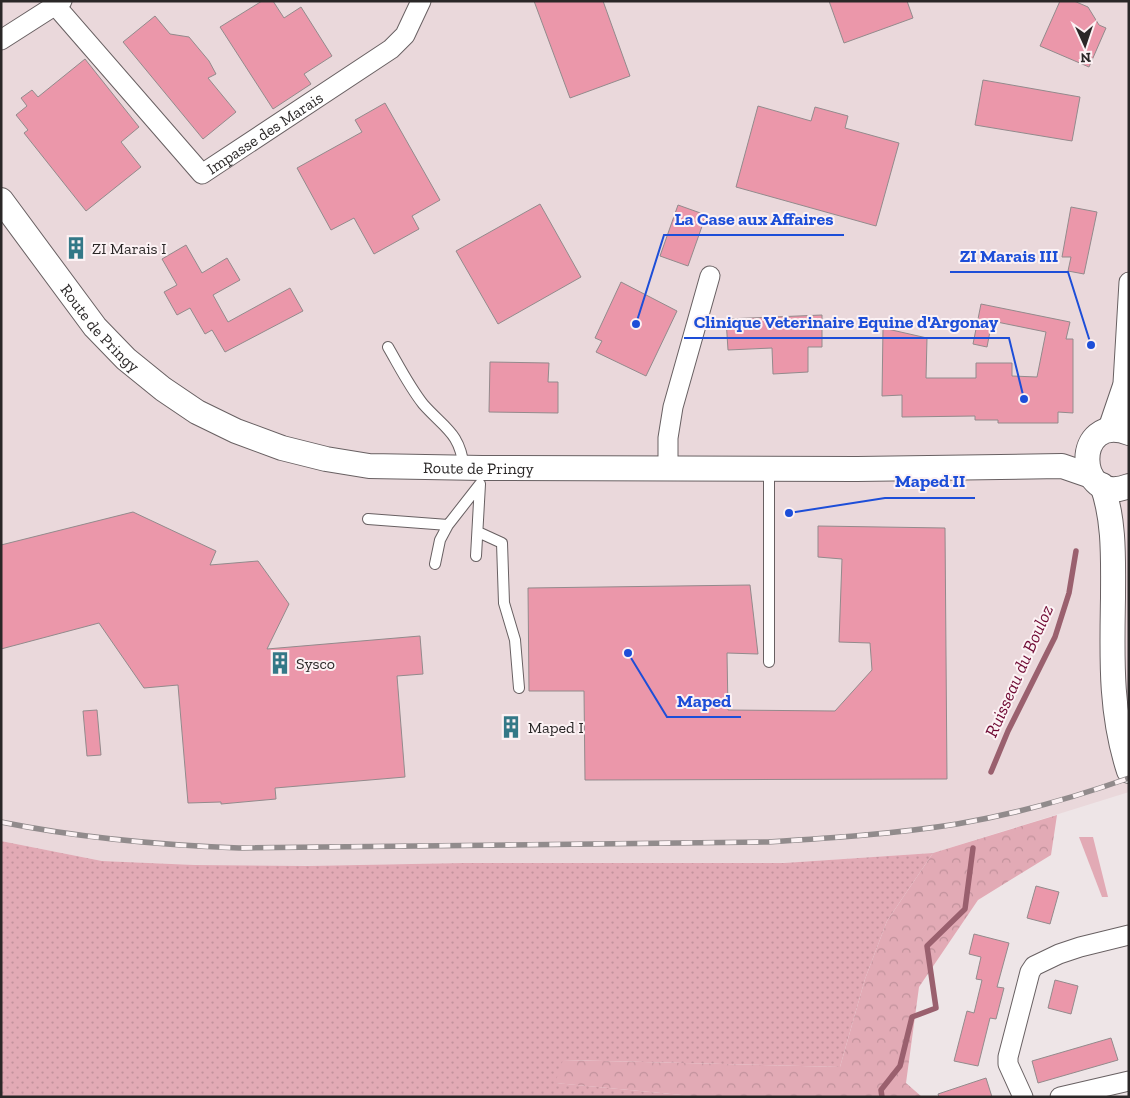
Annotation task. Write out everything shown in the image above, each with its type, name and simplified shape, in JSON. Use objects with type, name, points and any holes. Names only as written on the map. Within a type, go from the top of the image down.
[{"type":"street","name":"Impasse des Marais","points":[[1,40],[58,3],[202,174],[391,49],[405,35],[421,1]]},
{"type":"street","name":"Route de Pringy","points":[[1,200],[95,327],[126,359],[196,412],[236,431],[282,448],[326,459],[369,466],[475,473],[668,468],[857,470],[1062,466],[1115,489],[1129,486]]},
{"type":"street","points":[[668,468],[668,438],[673,407],[710,276]]},
{"type":"street","points":[[1128,769],[1118,736],[1112,680],[1113,547],[1108,508],[1086,462],[1108,437],[1123,383],[1129,282]]},
{"type":"street","points":[[1123,383],[1129,416]]},
{"type":"street","points":[[1062,466],[1108,437]]},
{"type":"street","points":[[1113,547],[1121,510],[1129,486]]},
{"type":"street","points":[[1023,1097],[1008,1064],[1008,1057],[1030,972],[1040,962],[1059,954],[1129,935]]},
{"type":"street","points":[[1060,1097],[1129,1081]]},
{"type":"lane","points":[[388,347],[424,404],[457,440],[462,455],[475,473],[478,532],[476,556]]},
{"type":"lane","points":[[769,662],[770,469]]},
{"type":"lane","points":[[435,564],[440,540],[475,473]]},
{"type":"lane","points":[[368,519],[448,525]]},
{"type":"lane","points":[[478,532],[502,543],[504,603],[514,640],[519,688]]},
{"type":"shaded area","points":[[1,1],[1129,1],[1129,792],[933,853],[784,863],[195,865],[102,861],[1,841]]},
{"type":"green space","points":[[1057,815],[1051,855],[978,900],[919,987],[906,1083],[922,1097],[703,1097],[555,1083],[563,1060],[840,1067],[865,979],[887,921],[933,853]]},
{"type":"green space","points":[[1079,837],[1093,837],[1108,897],[1102,897]]},
{"type":"green space","points":[[1,841],[102,861],[195,865],[784,863],[933,853],[887,921],[865,979],[840,1067],[564,1060],[556,1083],[703,1097],[1,1097]]},
{"type":"building","points":[[262,1],[273,1],[284,18],[301,7],[332,56],[304,74],[311,84],[273,109],[220,27]]},
{"type":"building","points":[[534,1],[603,1],[630,76],[570,98]]},
{"type":"building","points":[[829,1],[907,1],[913,18],[844,43]]},
{"type":"building","points":[[1060,1],[1074,1],[1088,7],[1099,25],[1106,28],[1089,67],[1040,46]]},
{"type":"building","points":[[155,16],[170,34],[189,37],[209,61],[216,74],[208,78],[236,112],[203,139],[123,42]]},
{"type":"building","points":[[85,59],[139,127],[121,142],[141,167],[86,211],[24,133],[28,130],[16,115],[27,106],[21,98],[32,90],[38,97]]},
{"type":"building","points":[[983,80],[1080,97],[1072,141],[975,125]]},
{"type":"building","points":[[385,103],[440,200],[412,216],[419,229],[374,254],[354,218],[331,230],[297,168],[362,132],[355,120]]},
{"type":"building","points":[[758,106],[811,121],[815,107],[848,116],[845,128],[899,143],[876,226],[736,187]]},
{"type":"building","points":[[540,204],[581,277],[498,324],[456,251]]},
{"type":"building","points":[[678,205],[706,215],[688,266],[660,256]]},
{"type":"building","points":[[1071,207],[1097,212],[1084,274],[1068,271],[1071,257],[1062,257]]},
{"type":"building","points":[[186,245],[202,273],[227,258],[240,280],[213,295],[228,322],[290,288],[303,311],[225,352],[212,330],[205,334],[190,308],[177,315],[164,292],[177,285],[162,259]]},
{"type":"building","points":[[621,282],[677,311],[646,376],[596,352],[602,341],[595,338]]},
{"type":"building","points":[[981,304],[1070,322],[1066,339],[1073,339],[1073,413],[1058,412],[1058,423],[998,423],[998,420],[975,420],[975,416],[902,417],[902,395],[882,396],[883,328],[927,338],[926,378],[976,378],[976,363],[1012,363],[1012,376],[1037,377],[1046,332],[992,321],[987,347],[973,344]]},
{"type":"building","points":[[822,315],[822,347],[808,347],[808,372],[773,374],[772,348],[728,350],[726,319]]},
{"type":"building","points":[[490,362],[549,363],[548,382],[558,382],[558,413],[489,412]]},
{"type":"building","name":"Sysco","points":[[133,512],[216,551],[210,565],[258,561],[289,604],[267,649],[420,636],[423,674],[397,676],[405,777],[275,788],[276,799],[221,804],[221,802],[188,803],[178,685],[144,688],[99,623],[1,649],[1,545]]},
{"type":"building","points":[[818,526],[945,528],[947,779],[585,780],[584,691],[529,691],[528,588],[750,585],[758,654],[727,653],[728,710],[835,711],[872,670],[870,643],[839,642],[842,559],[818,557]]},
{"type":"building","points":[[97,710],[101,755],[87,756],[83,711]]},
{"type":"building","points":[[1036,886],[1059,892],[1050,924],[1027,918]]},
{"type":"building","points":[[974,934],[1009,943],[997,987],[1004,988],[996,1019],[990,1018],[978,1066],[954,1061],[967,1011],[974,1013],[982,980],[976,979],[981,957],[969,954]]},
{"type":"building","points":[[1055,980],[1078,986],[1071,1014],[1048,1008]]},
{"type":"building","points":[[1111,1038],[1118,1060],[1038,1083],[1032,1061]]},
{"type":"building","points":[[986,1078],[992,1097],[939,1097],[938,1094]]},
{"type":"waterway","name":"Ruisseau du Bouloz","points":[[991,772],[1008,731],[1055,637],[1069,593],[1076,551]]},
{"type":"waterway","name":"Ruisseau du Bouloz","points":[[882,1097],[881,1090],[900,1066],[912,1017],[936,1008],[927,946],[965,909],[973,848]]},
{"type":"railway","points":[[1,822],[120,840],[239,848],[768,842],[886,833],[957,824],[1044,805],[1129,778]]},
{"type":"place","name":"ZI Marais I","points":[[76,248]]},
{"type":"place","name":"La Case aux Affaires","points":[[636,324]]},
{"type":"place","name":"ZI Marais III","points":[[1091,345]]},
{"type":"place","name":"Clinique Veterinaire Equine d'Argonay","points":[[1024,399]]},
{"type":"place","name":"Maped II","points":[[789,513]]},
{"type":"place","name":"Maped","points":[[628,653]]},
{"type":"place","name":"Sysco","points":[[280,663]]},
{"type":"place","name":"Maped I","points":[[511,727]]}]
